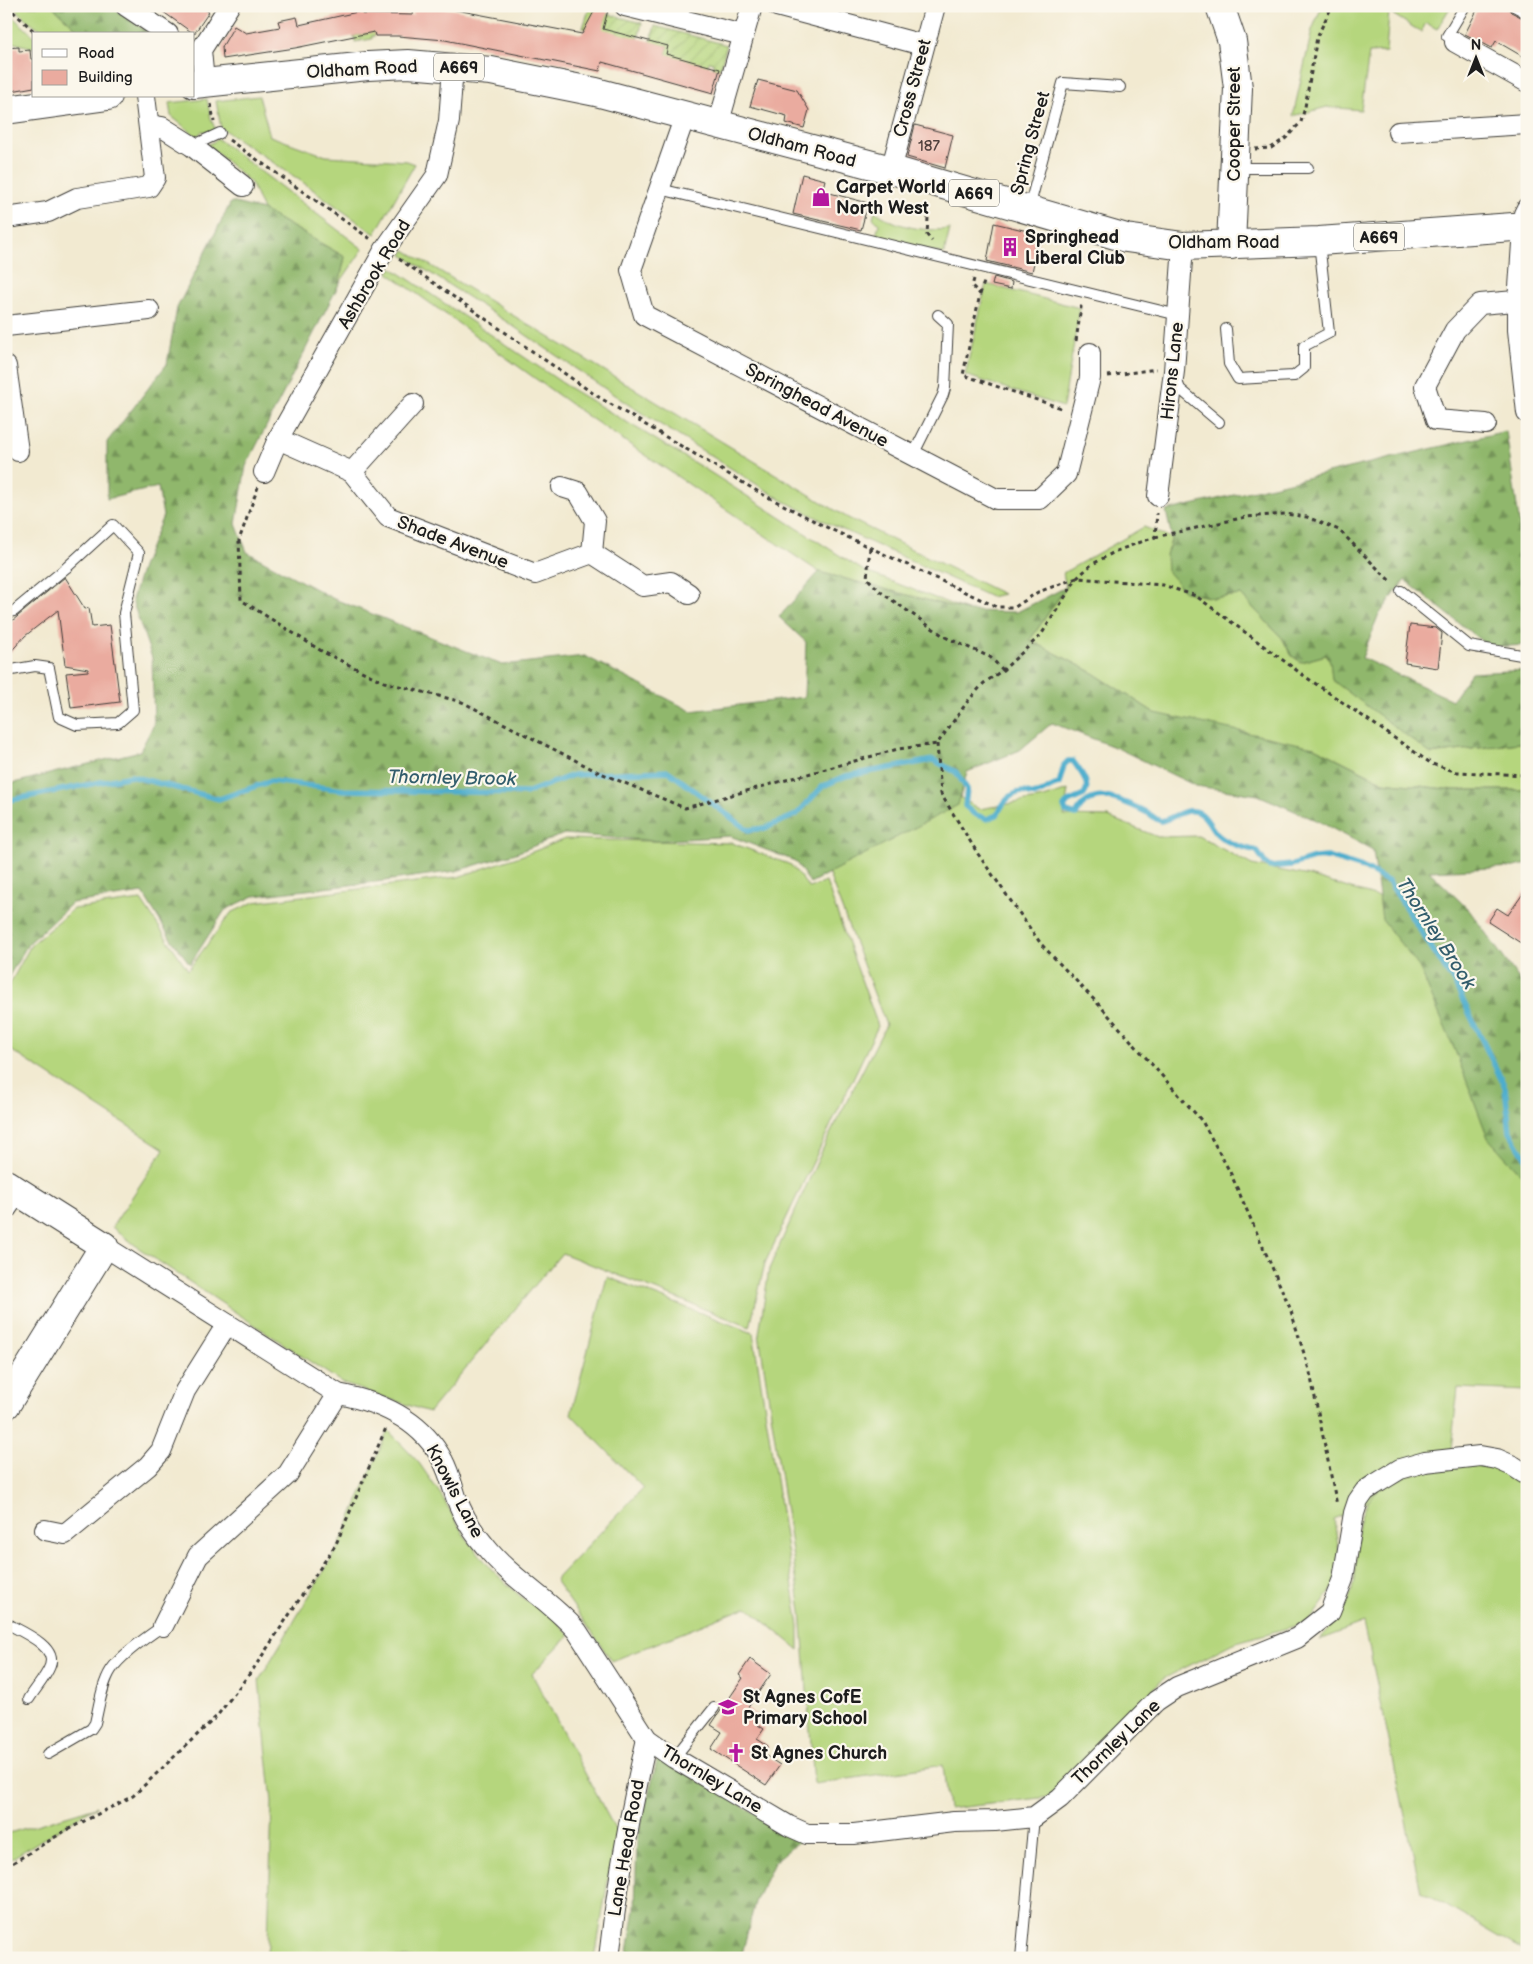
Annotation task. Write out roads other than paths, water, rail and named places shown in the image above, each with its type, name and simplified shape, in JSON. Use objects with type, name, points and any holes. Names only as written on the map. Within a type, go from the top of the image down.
[{"type":"main road","name":"Cooper Street","points":[[1220,6],[1232,41],[1238,88],[1231,244]]},
{"type":"main road","name":"Oldham Road","points":[[199,83],[368,66],[408,64],[453,66],[546,80],[890,170],[1126,238],[1184,246],[1319,241],[1526,220]]},
{"type":"main road","points":[[6,110],[93,98]]},
{"type":"main road","points":[[6,1404],[104,1246],[14,1189]]},
{"type":"street","points":[[126,6],[165,32]]},
{"type":"street","points":[[199,83],[197,50],[229,6]]},
{"type":"street","points":[[625,6],[743,35]]},
{"type":"street","points":[[718,125],[752,6]]},
{"type":"street","points":[[777,6],[923,45]]},
{"type":"street","name":"Cross Street","points":[[890,170],[935,6]]},
{"type":"street","points":[[1456,42],[1527,82]]},
{"type":"street","name":"Ashbrook Road","points":[[264,472],[278,439],[385,249],[437,175],[449,121],[453,66]]},
{"type":"street","points":[[6,218],[48,212],[77,198],[149,187],[155,178],[150,126],[144,98]]},
{"type":"street","name":"Springhead Avenue","points":[[685,116],[631,270],[644,315],[996,499],[1040,499],[1066,474],[1090,378],[1082,350]]},
{"type":"street","points":[[1398,132],[1527,124]]},
{"type":"street","points":[[150,126],[162,127],[192,146],[243,186]]},
{"type":"street","points":[[1526,220],[1522,301],[1518,330],[1527,413]]},
{"type":"street","name":"Hirons Lane","points":[[1158,496],[1174,369],[1184,246]]},
{"type":"street","points":[[1486,424],[1436,420],[1425,386],[1455,330],[1480,304],[1522,301]]},
{"type":"street","points":[[6,326],[149,310]]},
{"type":"street","points":[[6,366],[18,451]]},
{"type":"street","points":[[352,472],[413,404]]},
{"type":"street","name":"Shade Avenue","points":[[278,439],[352,472],[388,517],[535,574],[592,553]]},
{"type":"street","points":[[562,487],[578,492],[595,521],[592,553],[643,586],[671,582],[688,594]]},
{"type":"street","name":"Knowls Lane","points":[[104,1246],[338,1394],[363,1399],[393,1411],[420,1430],[443,1461],[456,1499],[466,1519],[484,1546],[506,1570],[563,1615],[577,1631],[647,1739]]},
{"type":"street","points":[[45,1530],[65,1534],[148,1466],[161,1451],[185,1391],[227,1324]]},
{"type":"street","points":[[163,1626],[198,1556],[288,1474],[338,1394]]},
{"type":"street","name":"Thornley Lane","points":[[647,1739],[674,1758],[789,1826],[807,1834],[854,1834],[954,1822],[995,1821],[1034,1817],[1060,1798],[1156,1700],[1176,1686],[1297,1638],[1330,1612],[1343,1579],[1354,1513],[1358,1501],[1365,1491],[1400,1469],[1425,1462],[1480,1456],[1497,1458],[1527,1475]]},
{"type":"street","name":"Lane Head Road","points":[[609,1958],[626,1832],[647,1739]]},
{"type":"lane","points":[[1456,42],[1447,36],[1465,6]]},
{"type":"lane","points":[[1514,6],[1527,13]]},
{"type":"lane","name":"Spring Street","points":[[1029,209],[1063,84],[1120,87]]},
{"type":"lane","points":[[192,146],[220,134]]},
{"type":"lane","points":[[1235,157],[1308,168]]},
{"type":"lane","points":[[660,190],[1178,315]]},
{"type":"lane","points":[[1226,329],[1229,364],[1238,379],[1294,376],[1304,368],[1304,346],[1329,333],[1319,241]]},
{"type":"lane","points":[[912,455],[945,388],[948,324],[938,315]]},
{"type":"lane","points":[[1174,369],[1180,390],[1219,422]]},
{"type":"lane","points":[[6,613],[14,611],[29,599],[113,525],[139,554],[124,613],[133,710],[118,723],[77,725],[59,717],[49,668],[35,666],[6,671]]},
{"type":"lane","points":[[1401,591],[1469,646],[1527,656]]},
{"type":"lane","points":[[6,1218],[14,1189]]},
{"type":"lane","points":[[6,1623],[44,1645],[50,1656],[50,1666],[29,1699]]},
{"type":"lane","points":[[48,1754],[91,1729],[95,1723],[107,1679],[112,1668],[163,1626]]},
{"type":"lane","points":[[674,1758],[714,1708]]},
{"type":"lane","points":[[1021,1958],[1034,1817]]},
{"type":"waterway","name":"Thornley Brook","points":[[6,801],[131,776],[219,799],[271,781],[344,790],[526,793],[573,775],[668,771],[748,830],[765,828],[796,815],[823,786],[846,776],[933,760],[956,772],[967,789],[965,806],[974,814],[987,819],[997,815],[1010,797],[1017,793],[1038,794],[1059,784],[1064,765],[1068,761],[1073,761],[1082,773],[1087,786],[1084,795],[1068,802],[1064,807],[1066,812],[1076,815],[1082,805],[1099,797],[1119,800],[1161,821],[1185,811],[1194,811],[1202,814],[1215,832],[1222,838],[1257,851],[1270,867],[1292,865],[1314,858],[1328,857],[1366,869],[1389,882],[1455,984],[1505,1087],[1510,1132],[1527,1160]]},
{"type":"place","name":"Carpet World North West","points":[[821,197]]},
{"type":"place","name":"Springhead Liberal Club","points":[[1010,247]]},
{"type":"place","name":"St Agnes CofE Primary School","points":[[728,1707]]},
{"type":"place","name":"St Agnes Church","points":[[736,1753]]}]
